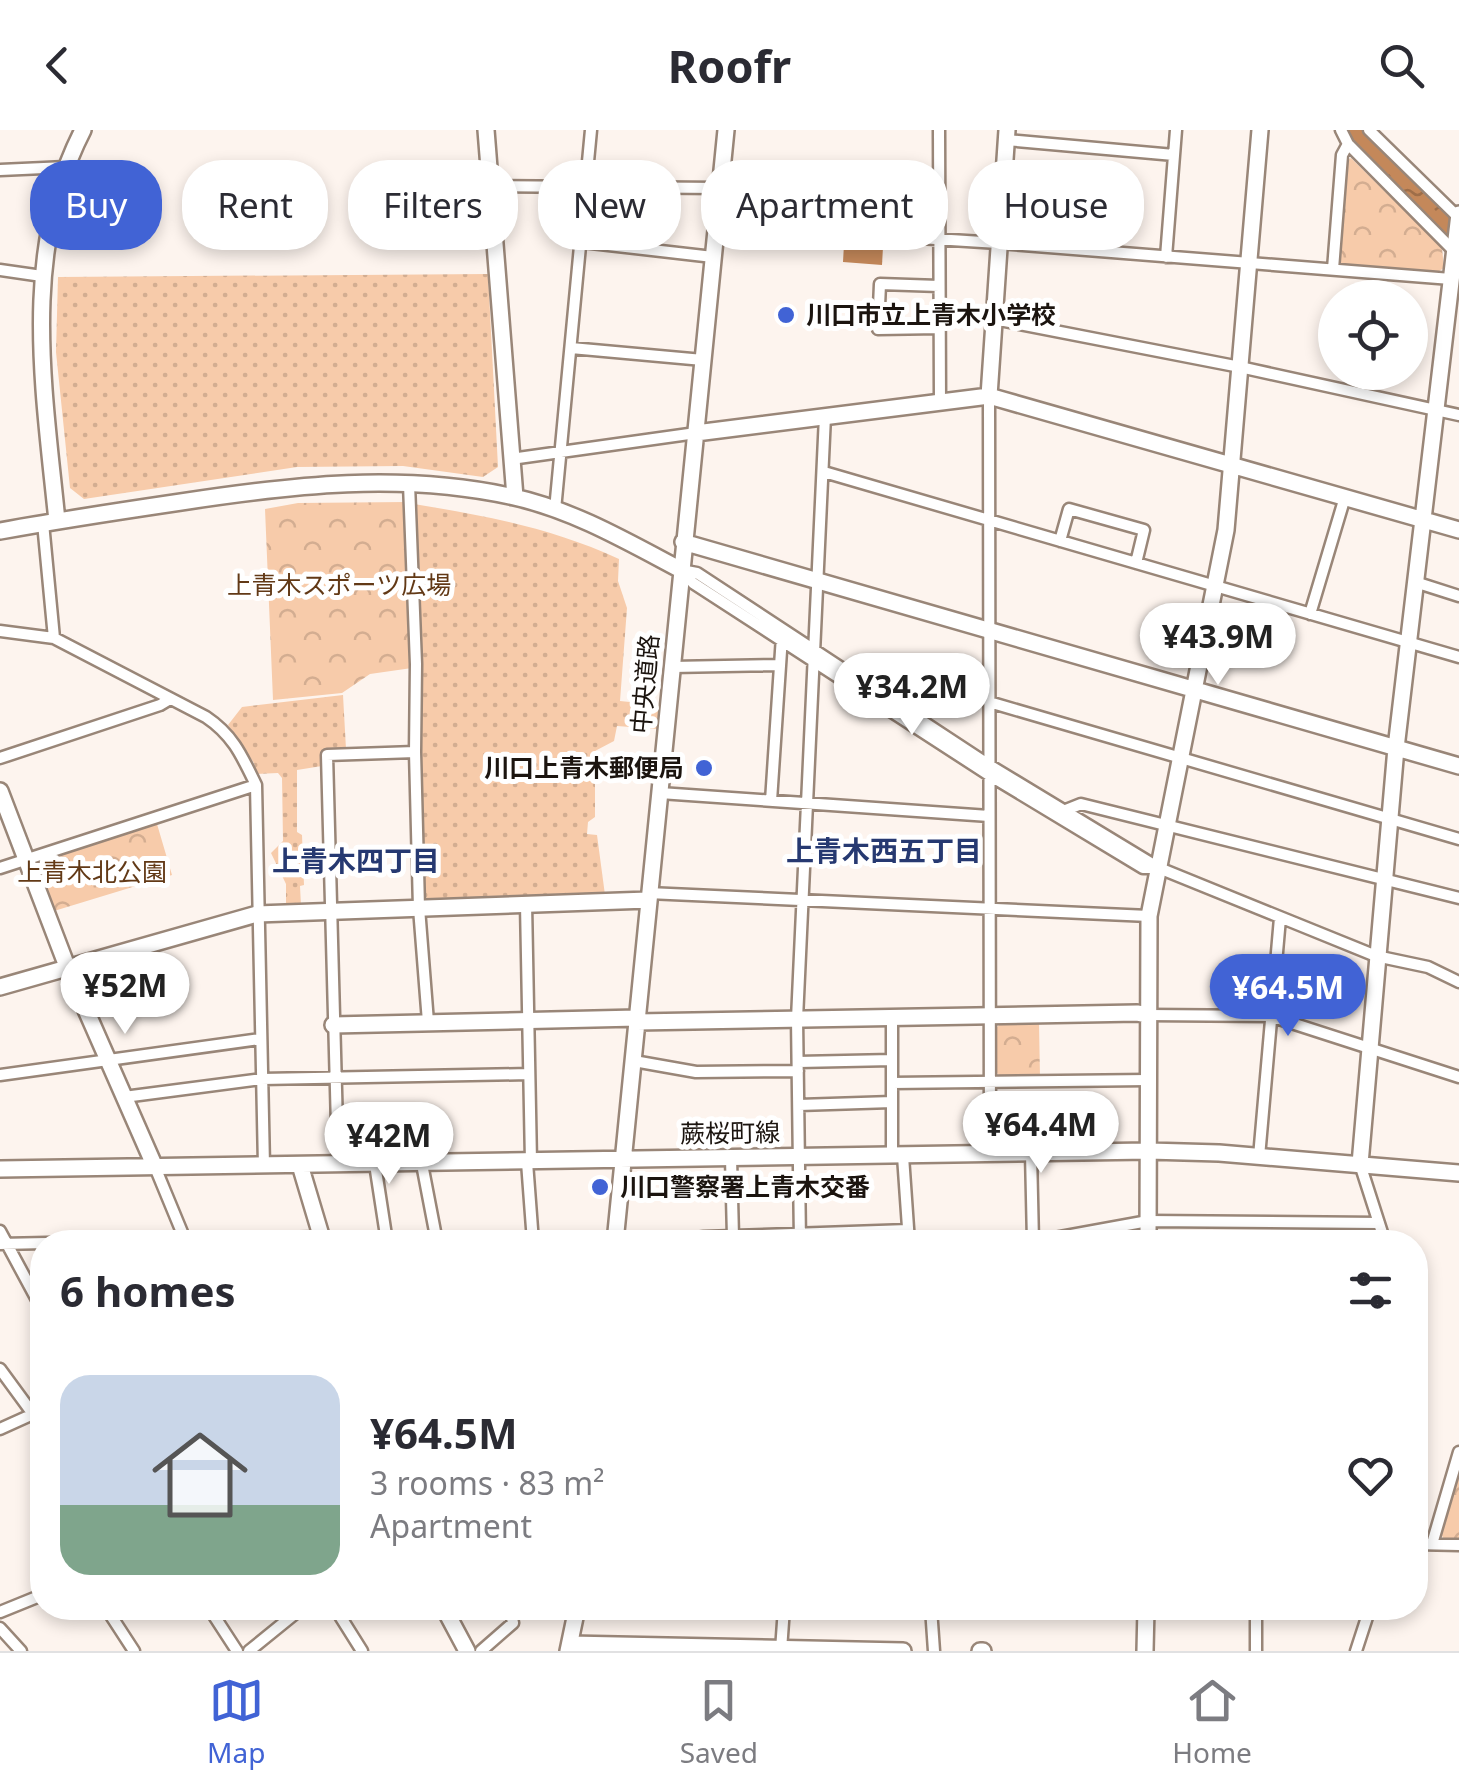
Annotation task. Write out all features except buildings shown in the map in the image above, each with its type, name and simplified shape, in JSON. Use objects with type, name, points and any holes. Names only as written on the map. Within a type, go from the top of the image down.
[{"type":"street","points":[[69,160],[83,130]]},
{"type":"street","points":[[486,130],[489,160]]},
{"type":"street","points":[[588,160],[591,130]]},
{"type":"street","name":"中央道路","points":[[723,160],[726,130]]},
{"type":"street","points":[[939,130],[939,160]]},
{"type":"street","points":[[1166,257],[1176,130]]},
{"type":"street","points":[[1148,1230],[1149,916],[1226,530],[1260,130]]},
{"type":"street","points":[[1342,130],[1348,144],[1457,254]]},
{"type":"street","points":[[1369,130],[1459,217],[1396,748],[1368,1046],[1360,1164],[1380,1230]]},
{"type":"street","points":[[1004,160],[1006,135],[1174,155]]},
{"type":"street","points":[[1333,269],[1342,155],[1348,144]]},
{"type":"street","points":[[0,170],[30,169]]},
{"type":"street","points":[[47,250],[41,340],[54,638]]},
{"type":"street","points":[[496,250],[515,497]]},
{"type":"street","points":[[554,510],[581,250]]},
{"type":"street","points":[[657,250],[713,256]]},
{"type":"street","name":"中央道路","points":[[615,1230],[714,250]]},
{"type":"street","points":[[938,250],[940,402]]},
{"type":"street","points":[[990,1154],[988,396],[998,250]]},
{"type":"street","points":[[1082,250],[1453,281]]},
{"type":"street","points":[[0,270],[42,276]]},
{"type":"street","points":[[939,286],[880,284],[878,329],[940,328]]},
{"type":"street","points":[[994,319],[1436,407],[1459,415]]},
{"type":"street","points":[[571,348],[703,360]]},
{"type":"street","points":[[512,458],[988,396],[1459,530]]},
{"type":"street","points":[[801,1230],[797,1020],[825,416]]},
{"type":"street","points":[[824,472],[1459,657]]},
{"type":"street","points":[[0,532],[284,486],[341,482],[409,484],[515,497],[594,526],[681,570],[693,582],[782,635],[1143,868],[1159,868],[1376,956],[1428,968],[1459,982]]},
{"type":"street","points":[[409,484],[419,908],[428,1022]]},
{"type":"street","points":[[1310,614],[1346,497]]},
{"type":"street","points":[[1060,541],[1069,509],[1144,530],[1136,562]]},
{"type":"street","points":[[683,542],[1459,766]]},
{"type":"street","points":[[1415,582],[1459,596]]},
{"type":"street","points":[[0,631],[54,638],[223,728],[236,743],[256,785],[264,1166]]},
{"type":"street","points":[[772,801],[782,635]]},
{"type":"street","points":[[672,667],[778,665]]},
{"type":"street","points":[[0,758],[160,706],[170,699]]},
{"type":"street","points":[[990,702],[1459,838]]},
{"type":"street","points":[[338,1164],[327,755],[415,752]]},
{"type":"street","points":[[0,868],[256,785]]},
{"type":"street","points":[[0,791],[68,969],[181,1230]]},
{"type":"street","points":[[660,793],[990,816]]},
{"type":"street","points":[[1060,813],[1081,804],[1459,898]]},
{"type":"street","points":[[0,988],[256,914],[648,897],[1149,916]]},
{"type":"street","points":[[526,904],[532,1230]]},
{"type":"street","points":[[1258,1156],[1280,918]]},
{"type":"street","points":[[334,1025],[1138,1012],[1270,1016],[1459,1077]]},
{"type":"street","points":[[892,1017],[892,1102],[907,1230]]},
{"type":"street","points":[[0,1075],[260,1039]]},
{"type":"street","points":[[634,1061],[696,1072],[892,1060]]},
{"type":"street","points":[[124,1097],[262,1080],[529,1074]]},
{"type":"street","points":[[892,1083],[1148,1080]]},
{"type":"street","points":[[799,1105],[892,1102]]},
{"type":"street","name":"蕨桜町線","points":[[0,1169],[1148,1151],[1459,1173]]},
{"type":"street","points":[[1031,1153],[1033,1230]]},
{"type":"street","points":[[731,1158],[733,1230]]},
{"type":"street","points":[[374,1164],[386,1230]]},
{"type":"street","points":[[422,1164],[435,1230]]},
{"type":"street","points":[[300,1165],[320,1230]]},
{"type":"street","points":[[1102,1230],[1148,1222],[1378,1224]]},
{"type":"street","points":[[2,1239],[30,1240]]},
{"type":"street","points":[[2,1239],[30,1288]]},
{"type":"street","points":[[0,1369],[30,1403]]},
{"type":"street","points":[[0,1429],[30,1416]]},
{"type":"street","points":[[1432,1544],[1459,1452]]},
{"type":"street","points":[[1428,1544],[1459,1545]]},
{"type":"street","points":[[0,1612],[30,1600]]},
{"type":"street","points":[[114,1620],[134,1651]]},
{"type":"street","points":[[217,1620],[237,1651]]},
{"type":"street","points":[[249,1651],[287,1620]]},
{"type":"street","points":[[342,1620],[362,1651]]},
{"type":"street","points":[[449,1620],[462,1649]]},
{"type":"street","points":[[481,1651],[512,1620]]},
{"type":"street","points":[[575,1620],[569,1648],[903,1651]]},
{"type":"street","points":[[782,1650],[783,1620]]},
{"type":"street","points":[[933,1620],[934,1651]]},
{"type":"street","points":[[1145,1651],[1146,1620]]},
{"type":"street","points":[[1256,1620],[1256,1651]]},
{"type":"street","points":[[1356,1651],[1366,1620]]},
{"type":"street","points":[[0,1628],[21,1651]]},
{"type":"green space","points":[[1351,158],[1442,248],[1444,268],[1436,273],[1342,265],[1337,259],[1344,163]]},
{"type":"green space","points":[[488,274],[498,467],[483,477],[403,466],[297,467],[84,499],[70,488],[56,352],[58,277]]},
{"type":"green space","name":"上青木スポーツ広場","points":[[406,502],[412,668],[370,674],[342,693],[273,700],[265,509],[298,503]]},
{"type":"green space","points":[[414,504],[518,524],[619,559],[618,581],[627,608],[620,701],[659,705],[657,729],[617,726],[614,741],[595,751],[595,817],[588,822],[587,834],[597,835],[605,895],[431,901],[424,896]]},
{"type":"green space","points":[[343,695],[346,749],[322,750],[322,766],[297,770],[297,832],[302,835],[304,885],[300,886],[301,906],[286,906],[286,884],[271,853],[283,841],[282,778],[278,773],[256,774],[254,763],[228,725],[242,707]]},
{"type":"green space","name":"上青木北公園","points":[[157,824],[172,875],[54,911],[37,865],[39,860]]},
{"type":"green space","points":[[1001,1023],[1039,1023],[1040,1077],[1002,1078],[996,1072],[996,1028]]},
{"type":"green space","points":[[1459,1467],[1459,1539],[1444,1539],[1440,1533]]},
{"type":"water","points":[[1344,130],[1363,130],[1459,228],[1459,250],[1360,153]]},
{"type":"water","points":[[844,250],[883,250],[882,265],[843,262]]},
{"type":"place","name":"川口市立上青木小学校","points":[[786,315]]},
{"type":"place","name":"川口上青木郵便局","points":[[704,768]]},
{"type":"place","name":"川口警察署上青木交番","points":[[600,1187]]},
{"type":"district","name":"上青木西五丁目","points":[[884,851]]},
{"type":"district","name":"上青木四丁目","points":[[356,861]]}]
